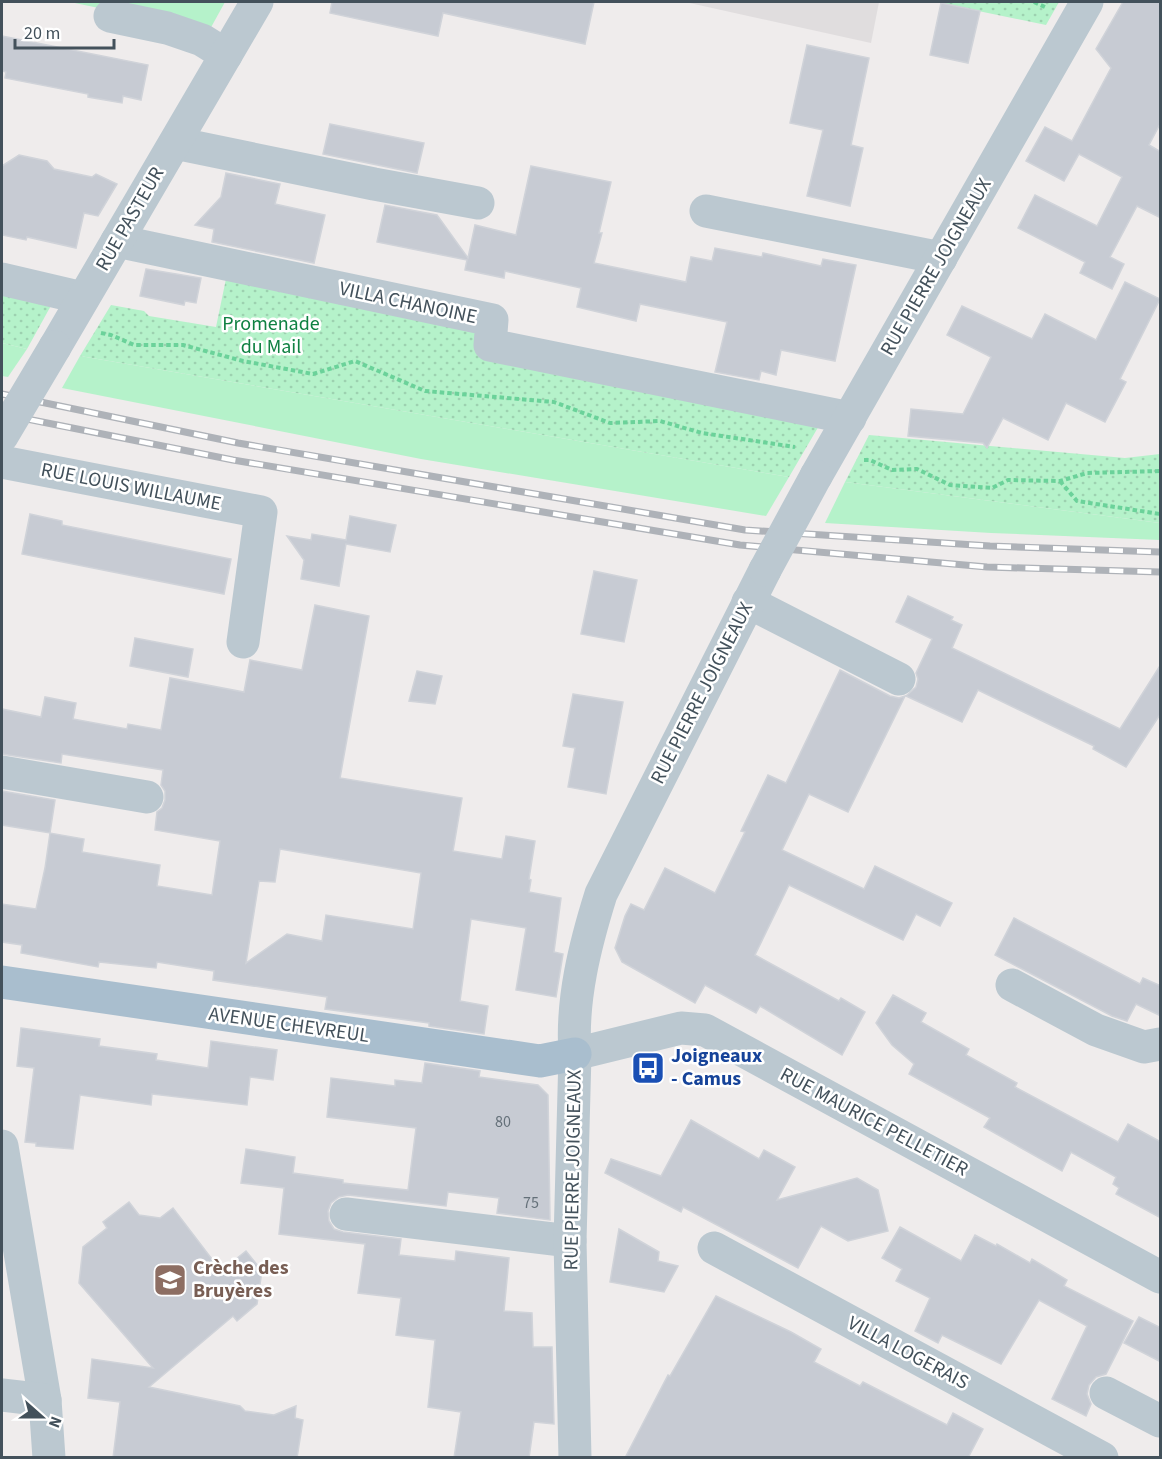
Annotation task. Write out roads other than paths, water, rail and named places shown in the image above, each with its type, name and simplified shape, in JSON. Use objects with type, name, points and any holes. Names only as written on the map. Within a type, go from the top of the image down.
[{"type":"main road","name":"AVENUE CHEVREUL","points":[[2,982],[540,1061],[575,1054]]},
{"type":"street","name":"RUE PASTEUR","points":[[2,436],[256,2]]},
{"type":"street","name":"RUE PIERRE JOIGNEAUX","points":[[574,1458],[570,1241],[575,1054],[573,1026],[585,950],[602,894],[765,570],[810,463],[850,418],[1087,2]]},
{"type":"street","points":[[110,16],[167,28],[202,40],[226,55]]},
{"type":"street","points":[[175,143],[478,203]]},
{"type":"street","points":[[706,211],[941,258]]},
{"type":"street","name":"VILLA CHANOINE","points":[[117,242],[492,320],[490,345],[850,418]]},
{"type":"street","points":[[2,279],[83,298]]},
{"type":"street","name":"RUE LOUIS WILLAUME","points":[[2,462],[261,512],[243,642]]},
{"type":"street","points":[[748,602],[899,679]]},
{"type":"street","points":[[2,772],[147,797]]},
{"type":"street","points":[[1012,985],[1096,1030],[1144,1047],[1161,1044]]},
{"type":"street","name":"RUE MAURICE PELLETIER","points":[[575,1054],[681,1028],[705,1030],[1161,1277]]},
{"type":"street","points":[[2,1146],[45,1400],[49,1458]]},
{"type":"street","points":[[346,1214],[570,1241]]},
{"type":"street","name":"VILLA LOGERAIS","points":[[714,1248],[1102,1458]]},
{"type":"street","points":[[1107,1393],[1161,1421]]},
{"type":"street","points":[[2,1395],[45,1400]]},
{"type":"railway","points":[[2,394],[238,443],[745,530],[990,546],[1160,552]]},
{"type":"railway","points":[[2,414],[233,460],[740,545],[987,567],[1160,572]]},
{"type":"place","name":"Joigneaux - Camus","points":[[648,1068]]},
{"type":"place","name":"Crèche des Bruyères","points":[[170,1280]]},
{"type":"park label","name":"Promenade du Mail","points":[[271,336]]}]
